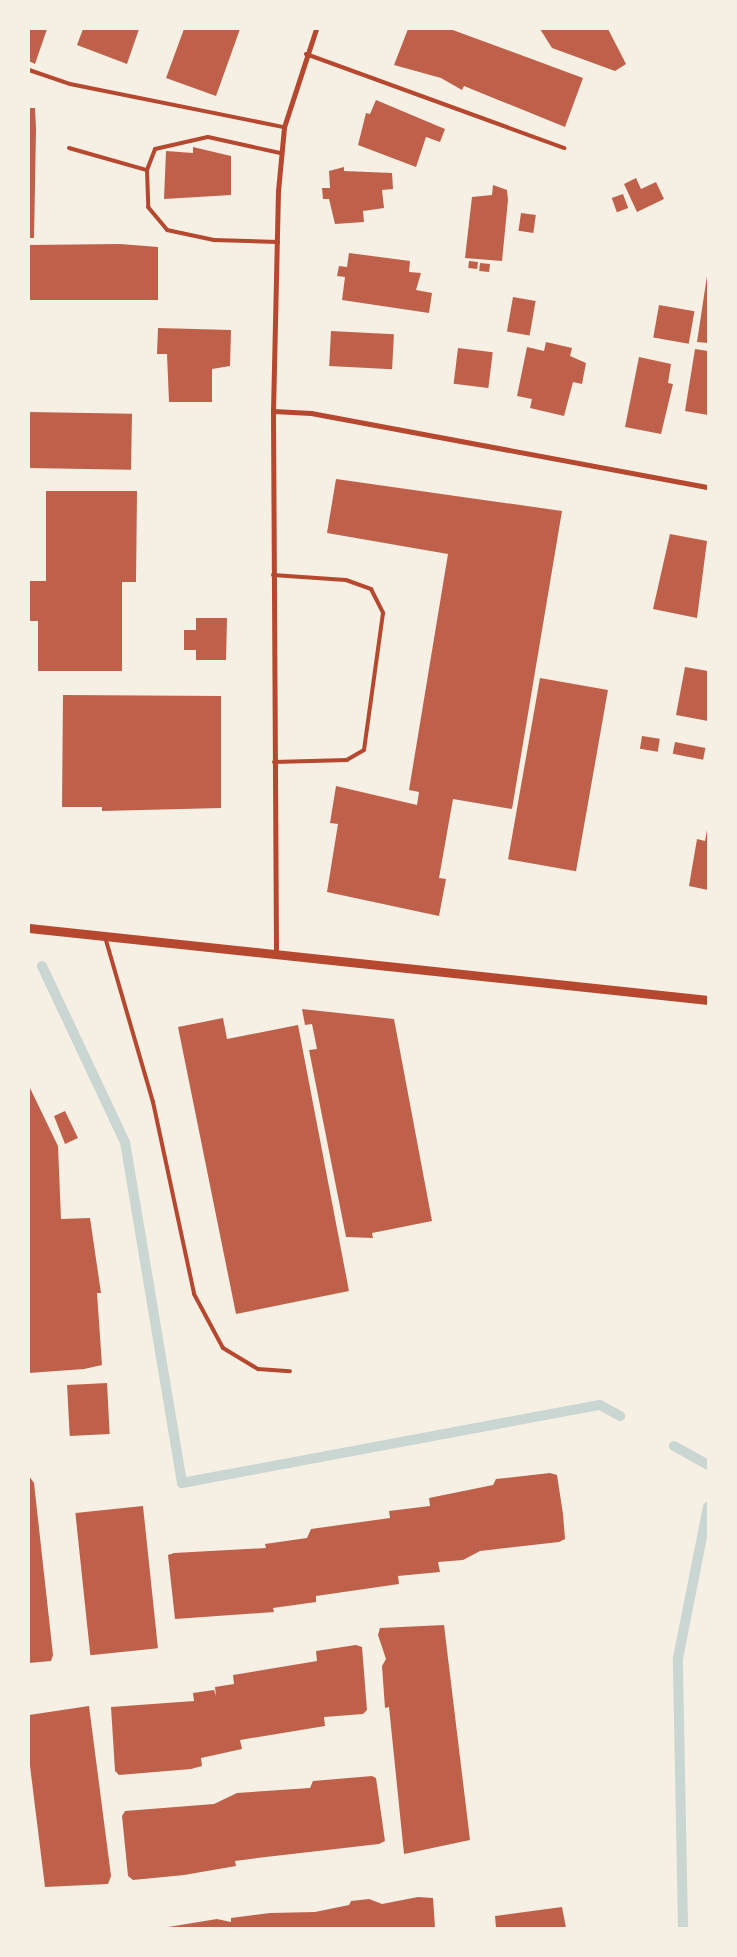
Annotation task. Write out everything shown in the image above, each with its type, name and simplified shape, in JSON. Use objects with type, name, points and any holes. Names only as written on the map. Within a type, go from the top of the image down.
[{"type":"street","points":[[276,952],[273,411],[280,153],[284,127],[306,54],[316,29]]},
{"type":"street","points":[[273,411],[311,413],[708,487]]},
{"type":"street","points":[[29,928],[276,952],[708,1000]]},
{"type":"lane","points":[[306,54],[564,148]]},
{"type":"lane","points":[[29,70],[70,84],[284,127]]},
{"type":"lane","points":[[278,242],[214,240],[167,230],[148,207],[147,170],[155,149],[208,137],[280,153]]},
{"type":"lane","points":[[69,148],[147,170]]},
{"type":"lane","points":[[273,575],[346,580],[371,589],[383,613],[364,750],[347,760],[274,762]]},
{"type":"lane","points":[[104,935],[153,1102],[194,1294],[224,1348],[258,1369],[290,1371]]},
{"type":"building","points":[[29,29],[47,29],[35,64],[29,61]]},
{"type":"building","points":[[83,29],[139,29],[127,64],[77,45]]},
{"type":"building","points":[[184,29],[240,29],[216,96],[166,78]]},
{"type":"building","points":[[408,29],[450,29],[583,78],[565,127],[464,86],[462,90],[441,78],[394,65]]},
{"type":"building","points":[[540,29],[608,29],[626,64],[615,71],[552,48]]},
{"type":"building","points":[[376,100],[445,129],[440,142],[426,137],[416,167],[358,145],[366,113],[370,114]]},
{"type":"building","points":[[29,108],[35,108],[36,129],[34,238],[29,238]]},
{"type":"building","points":[[193,147],[231,156],[231,195],[164,199],[166,151],[193,153]]},
{"type":"building","points":[[344,167],[344,171],[392,173],[393,189],[382,190],[384,208],[363,211],[364,222],[335,224],[329,199],[323,199],[322,188],[330,188],[329,171]]},
{"type":"building","points":[[636,178],[641,189],[656,182],[664,199],[637,212],[624,184]]},
{"type":"building","points":[[493,185],[507,190],[508,200],[502,261],[465,258],[472,197],[492,195]]},
{"type":"building","points":[[623,194],[628,208],[617,212],[612,198]]},
{"type":"building","points":[[521,213],[536,215],[533,233],[518,231]]},
{"type":"building","points":[[120,244],[158,247],[158,300],[29,300],[29,245]]},
{"type":"building","points":[[349,253],[410,261],[409,272],[421,273],[416,290],[432,293],[429,313],[342,300],[345,277],[337,276],[339,266],[347,267]]},
{"type":"building","points":[[469,261],[478,262],[477,269],[468,268]]},
{"type":"building","points":[[480,263],[490,264],[489,272],[479,271]]},
{"type":"building","points":[[708,276],[708,343],[697,342]]},
{"type":"building","points":[[513,297],[536,301],[530,335],[507,331]]},
{"type":"building","points":[[659,305],[694,311],[689,344],[653,337]]},
{"type":"building","points":[[158,328],[231,330],[230,366],[212,369],[212,402],[169,402],[167,354],[157,354]]},
{"type":"building","points":[[331,331],[394,334],[392,369],[329,366]]},
{"type":"building","points":[[546,342],[572,348],[570,356],[586,363],[582,384],[573,382],[564,416],[530,408],[532,399],[517,396],[527,347],[544,351]]},
{"type":"building","points":[[458,348],[493,352],[488,388],[454,384]]},
{"type":"building","points":[[695,349],[708,351],[708,415],[685,411]]},
{"type":"building","points":[[639,357],[671,364],[668,383],[673,384],[661,434],[625,427]]},
{"type":"building","points":[[29,412],[132,414],[131,470],[29,468]]},
{"type":"building","points":[[336,479],[562,511],[512,809],[453,799],[439,878],[446,879],[439,916],[327,892],[338,824],[330,823],[336,786],[417,805],[419,792],[409,790],[448,554],[327,533]]},
{"type":"building","points":[[46,491],[137,491],[136,582],[122,582],[122,671],[38,671],[38,621],[29,621],[29,581],[46,581]]},
{"type":"building","points":[[670,534],[707,541],[697,618],[653,609]]},
{"type":"building","points":[[196,618],[227,618],[226,660],[196,660],[196,650],[184,650],[184,630],[196,630]]},
{"type":"building","points":[[685,667],[708,671],[708,721],[676,715]]},
{"type":"building","points":[[540,678],[608,690],[576,871],[508,859]]},
{"type":"building","points":[[63,695],[221,696],[221,808],[102,811],[102,807],[62,807]]},
{"type":"building","points":[[642,736],[660,739],[658,752],[640,749]]},
{"type":"building","points":[[675,742],[705,748],[703,760],[673,754]]},
{"type":"building","points":[[707,830],[708,890],[689,886],[697,839],[705,841]]},
{"type":"building","points":[[302,1009],[394,1019],[432,1221],[372,1233],[373,1238],[346,1237],[309,1050],[317,1049],[312,1024],[305,1025]]},
{"type":"building","points":[[223,1018],[227,1039],[298,1025],[349,1291],[236,1314],[178,1027]]},
{"type":"building","points":[[29,1086],[58,1146],[61,1219],[90,1218],[101,1293],[97,1293],[102,1365],[84,1369],[29,1373]]},
{"type":"building","points":[[65,1111],[78,1138],[65,1144],[54,1116]]},
{"type":"building","points":[[107,1383],[110,1434],[70,1436],[67,1385]]},
{"type":"building","points":[[550,1473],[557,1475],[563,1514],[565,1539],[559,1542],[480,1551],[463,1560],[438,1562],[440,1572],[398,1576],[399,1584],[316,1596],[316,1602],[273,1608],[274,1612],[175,1619],[168,1555],[174,1553],[266,1548],[265,1544],[307,1538],[311,1529],[390,1518],[389,1511],[430,1506],[429,1498],[493,1485],[496,1479]]},
{"type":"building","points":[[29,1476],[34,1483],[53,1655],[51,1661],[29,1663]]},
{"type":"building","points":[[143,1506],[158,1648],[90,1655],[75,1513]]},
{"type":"building","points":[[444,1625],[470,1840],[404,1854],[389,1707],[385,1708],[382,1666],[386,1659],[378,1635],[380,1628]]},
{"type":"building","points":[[356,1645],[362,1647],[367,1710],[363,1714],[324,1717],[325,1726],[240,1740],[242,1749],[201,1758],[202,1766],[191,1769],[119,1775],[115,1771],[111,1707],[194,1701],[193,1693],[214,1690],[216,1696],[215,1687],[234,1684],[233,1675],[317,1661],[316,1651]]},
{"type":"building","points":[[89,1706],[111,1876],[108,1884],[45,1887],[29,1758],[29,1715]]},
{"type":"building","points":[[372,1776],[376,1778],[385,1841],[379,1844],[235,1861],[236,1866],[184,1875],[133,1880],[128,1876],[122,1816],[125,1811],[214,1804],[237,1793],[310,1788],[313,1781]]},
{"type":"building","points":[[418,1897],[433,1898],[435,1928],[162,1928],[217,1919],[231,1922],[231,1918],[270,1913],[315,1912],[349,1905],[351,1901],[369,1899],[382,1904]]},
{"type":"building","points":[[562,1907],[566,1928],[496,1928],[495,1916]]},
{"type":"waterway","points":[[42,966],[125,1142],[182,1483],[600,1405],[620,1416]]},
{"type":"waterway","points":[[674,1446],[708,1465]]},
{"type":"waterway","points":[[683,1928],[678,1658],[708,1507]]}]
